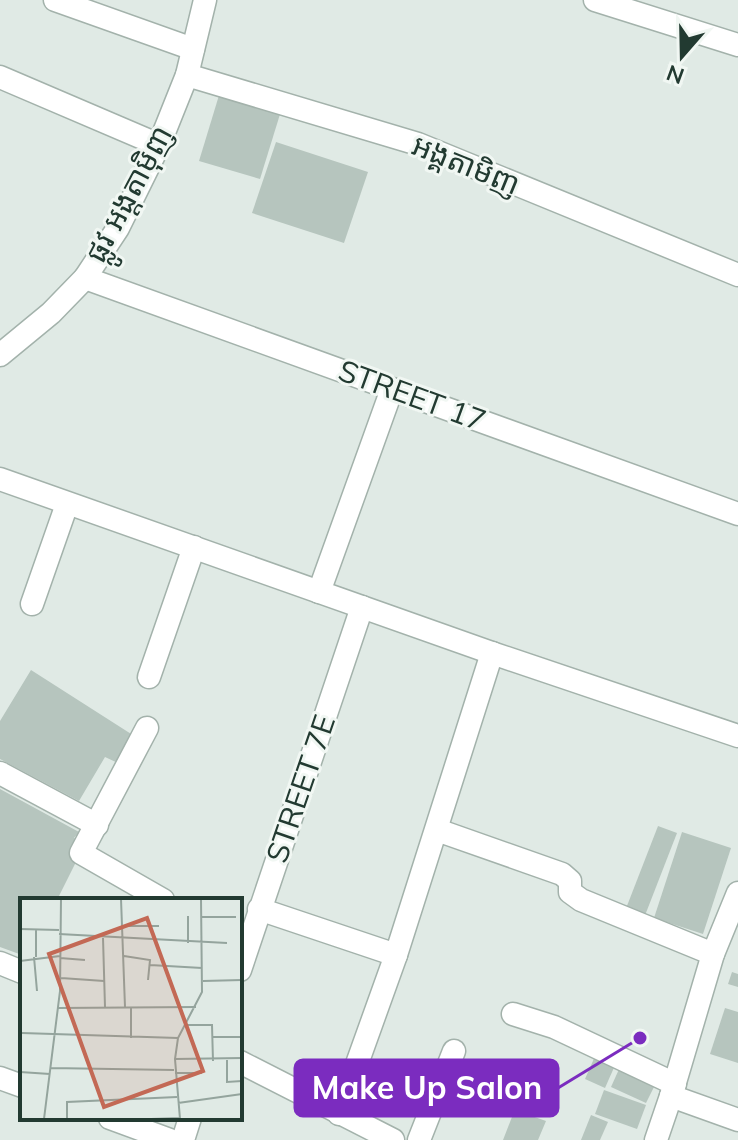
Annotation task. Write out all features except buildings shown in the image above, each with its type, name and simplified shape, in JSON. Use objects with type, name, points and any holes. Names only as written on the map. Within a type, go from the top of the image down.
[{"type":"street","points":[[55,0],[193,49]]},
{"type":"street","name":"ផ្លូវ អង្តតាម៉ិញ","points":[[5,346],[51,313],[85,278],[118,228],[159,145],[187,75],[205,0]]},
{"type":"street","points":[[595,0],[644,7],[738,45]]},
{"type":"street","name":"អង្គតាមិញ","points":[[187,75],[418,144],[738,275]]},
{"type":"street","points":[[0,77],[159,145]]},
{"type":"street","name":"STREET 17","points":[[85,278],[738,514]]},
{"type":"street","points":[[319,592],[392,389]]},
{"type":"street","points":[[0,479],[492,653],[738,736]]},
{"type":"street","points":[[32,604],[67,504]]},
{"type":"street","points":[[149,677],[194,547]]},
{"type":"street","name":"STREET 7E","points":[[244,946],[362,607]]},
{"type":"street","points":[[339,1114],[396,955],[492,653]]},
{"type":"street","points":[[147,728],[81,853],[160,898]]},
{"type":"street","points":[[0,773],[97,825]]},
{"type":"street","points":[[437,830],[562,874],[570,881],[570,892],[581,900],[713,954]]},
{"type":"street","points":[[656,1140],[713,954],[738,893]]},
{"type":"street","points":[[259,909],[396,955]]},
{"type":"street","points":[[0,963],[20,971]]},
{"type":"street","points":[[513,1014],[554,1027],[673,1090],[738,1120]]},
{"type":"street","points":[[419,1140],[454,1051]]},
{"type":"street","points":[[242,1063],[390,1139]]},
{"type":"street","points":[[0,1078],[20,1085]]},
{"type":"street","points":[[115,1120],[170,1140]]},
{"type":"street","points":[[183,1140],[189,1120]]},
{"type":"place","name":"Make Up Salon","points":[[640,1038]]}]
